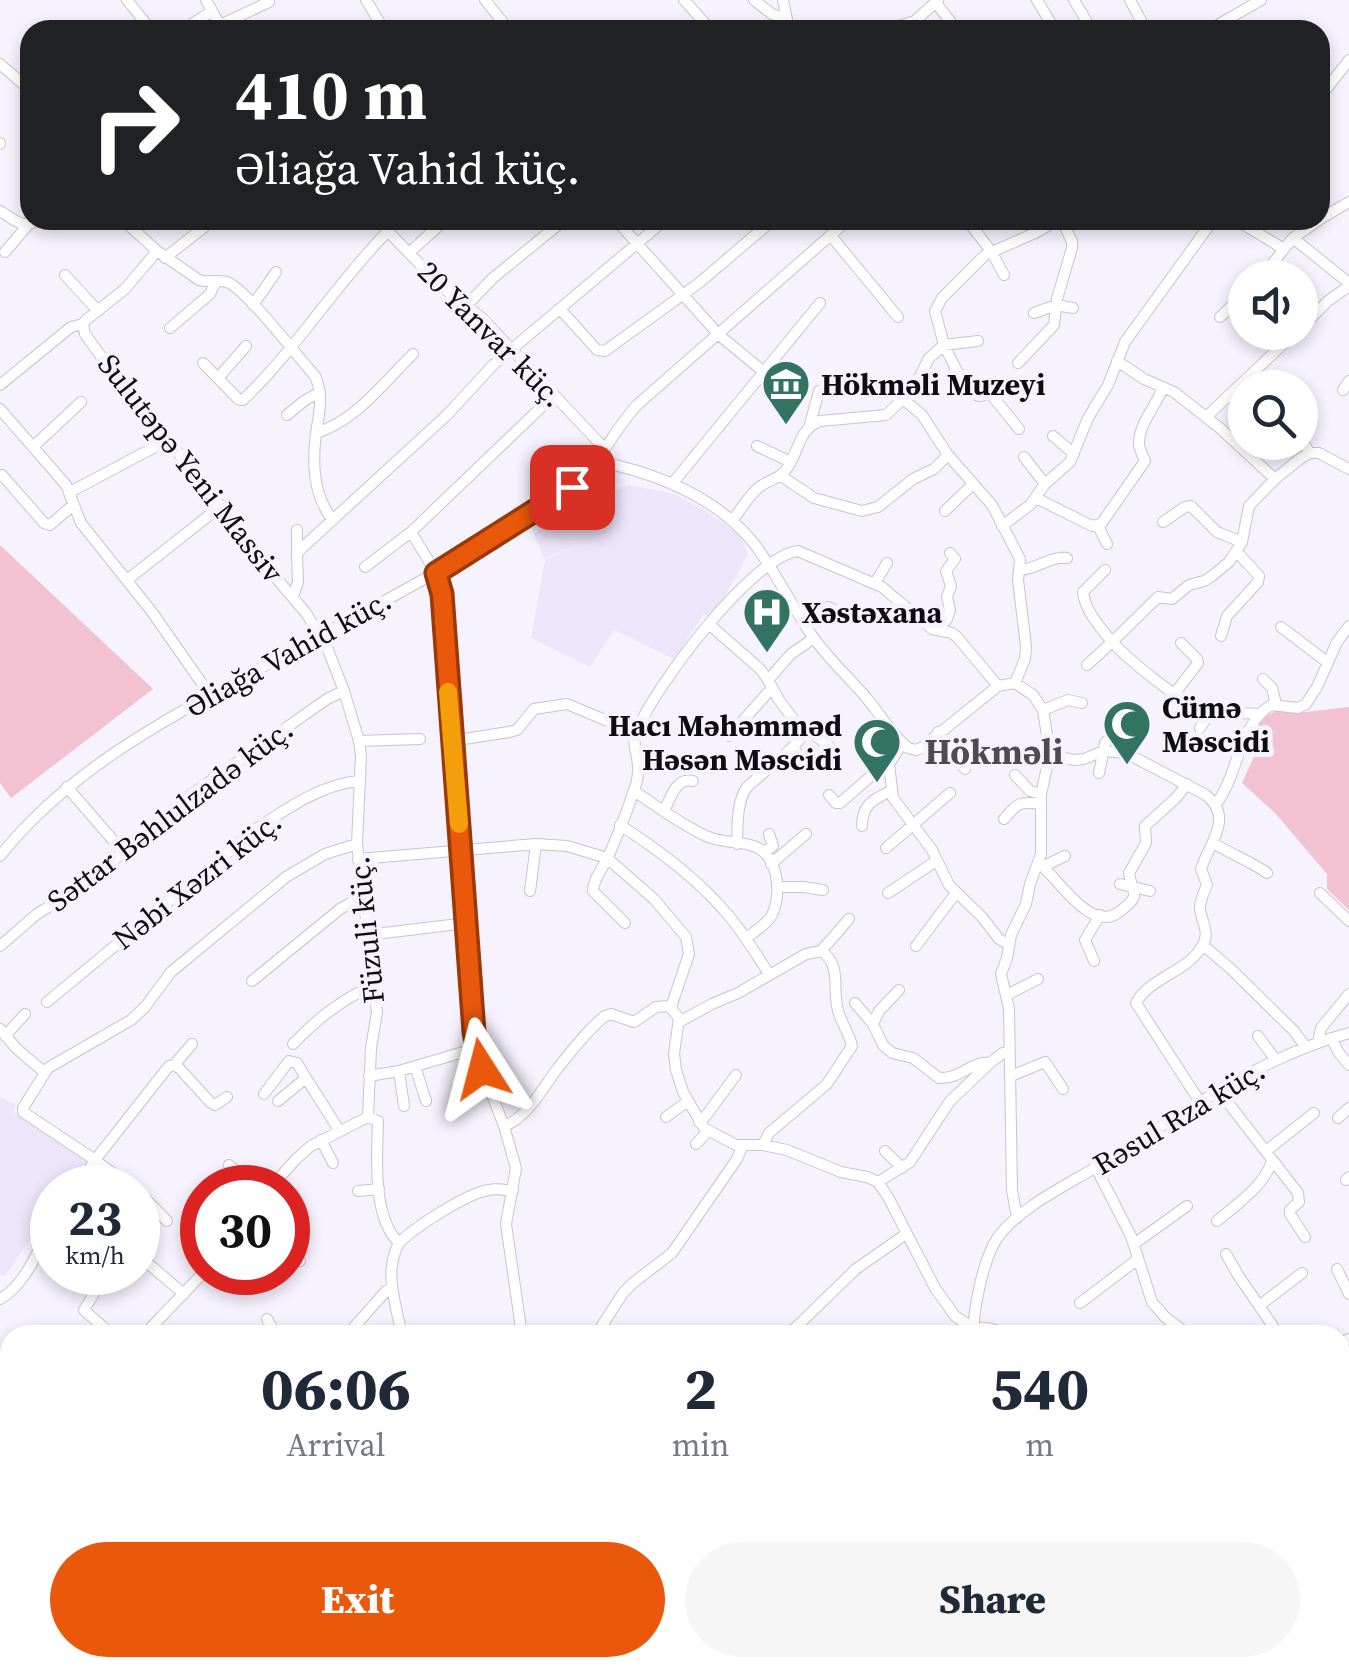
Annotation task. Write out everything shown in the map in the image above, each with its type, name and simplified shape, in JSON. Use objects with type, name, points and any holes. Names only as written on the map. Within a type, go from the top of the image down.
[{"type":"street","points":[[127,0],[143,20]]},
{"type":"street","points":[[684,0],[702,20]]},
{"type":"street","points":[[754,0],[779,20]]},
{"type":"street","points":[[1226,20],[1261,0]]},
{"type":"street","points":[[916,20],[937,1]]},
{"type":"street","points":[[234,20],[269,2]]},
{"type":"street","points":[[1330,84],[1349,60]]},
{"type":"street","points":[[0,64],[20,81]]},
{"type":"street","points":[[5,252],[25,230]]},
{"type":"street","points":[[134,230],[161,255],[199,280],[231,284],[315,376],[320,392],[316,433],[318,497],[333,520]]},
{"type":"street","name":"Sulutəpə Yeni Massiv","points":[[191,230],[83,324],[85,334],[320,636]]},
{"type":"street","points":[[409,253],[435,230]]},
{"type":"street","points":[[467,305],[552,230]]},
{"type":"street","points":[[624,230],[719,334],[764,372]]},
{"type":"street","points":[[297,554],[447,415],[511,349],[653,230]]},
{"type":"street","points":[[560,309],[599,352],[605,351],[762,230]]},
{"type":"street","name":"Əliağa Vahid küç.","points":[[0,856],[68,786],[134,739],[436,573],[572,487],[597,461],[637,405],[837,230]]},
{"type":"street","points":[[975,230],[1004,274]]},
{"type":"street","points":[[1019,429],[989,392],[976,396],[966,386],[944,345],[936,306],[991,251],[1041,230]]},
{"type":"street","points":[[1018,363],[1052,330],[1056,320],[1056,306],[1072,248],[1065,230]]},
{"type":"street","points":[[1002,526],[1030,506],[1074,454],[1124,342],[1206,230]]},
{"type":"street","points":[[1252,230],[1284,250]]},
{"type":"street","points":[[1276,260],[1305,230]]},
{"type":"street","points":[[203,363],[243,400],[388,231]]},
{"type":"street","name":"20 Yanvar küç.","points":[[388,231],[442,288],[467,305],[511,349],[604,448]]},
{"type":"street","points":[[831,236],[898,316]]},
{"type":"street","points":[[1294,238],[1349,284],[1318,311]]},
{"type":"street","points":[[253,305],[276,272]]},
{"type":"street","points":[[65,276],[98,311]]},
{"type":"street","points":[[170,328],[210,294],[216,282]]},
{"type":"street","points":[[672,484],[820,303]]},
{"type":"street","points":[[1034,313],[1056,306],[1072,308]]},
{"type":"street","points":[[1220,317],[1228,309]]},
{"type":"street","points":[[0,385],[71,327],[83,324]]},
{"type":"street","points":[[810,424],[881,416],[892,411],[944,345],[978,341]]},
{"type":"street","points":[[218,378],[246,346]]},
{"type":"street","points":[[1206,418],[1278,350]]},
{"type":"street","points":[[316,433],[352,414],[413,354]]},
{"type":"street","points":[[1118,362],[1144,380],[1174,392],[1275,479]]},
{"type":"street","points":[[1098,526],[1144,461],[1139,443],[1145,421],[1163,387]]},
{"type":"street","points":[[732,520],[754,491],[781,476],[810,424],[819,391]]},
{"type":"street","points":[[287,414],[320,392]]},
{"type":"street","points":[[365,567],[411,532],[554,396]]},
{"type":"street","points":[[903,399],[922,415],[948,454],[992,505],[1020,559],[1018,580],[1026,646],[1015,683]]},
{"type":"street","points":[[34,446],[81,402]]},
{"type":"street","points":[[0,410],[70,492],[72,506],[85,529],[152,612],[210,695]]},
{"type":"street","points":[[1053,436],[1074,454]]},
{"type":"street","points":[[70,492],[168,440]]},
{"type":"street","points":[[757,446],[790,462]]},
{"type":"street","points":[[781,476],[814,498],[862,512],[878,507],[913,479],[934,469],[948,454]]},
{"type":"street","points":[[1318,455],[1349,469]]},
{"type":"street","points":[[1024,457],[1045,484]]},
{"type":"street","points":[[1087,665],[1158,597],[1169,600],[1190,585],[1204,582],[1229,562],[1240,547],[1249,506],[1301,460]]},
{"type":"street","points":[[597,461],[672,484],[732,520],[748,536],[830,660],[907,747],[921,748],[998,686],[1015,683],[1032,695],[1043,710],[1050,754],[1041,799],[1042,864],[1030,884],[1001,974],[1007,996],[1013,1201],[1017,1218],[1000,1234],[990,1254],[971,1325]]},
{"type":"street","points":[[2,475],[44,523],[54,524],[72,506]]},
{"type":"street","points":[[945,511],[973,484]]},
{"type":"street","points":[[1036,498],[1098,526],[1107,544]]},
{"type":"street","points":[[127,580],[221,506]]},
{"type":"street","points":[[1163,522],[1191,506],[1240,547],[1258,576],[1258,582],[1227,616],[1221,636]]},
{"type":"street","points":[[293,597],[298,582],[297,530]]},
{"type":"street","points":[[411,532],[436,573],[442,594],[476,1048],[516,1168],[506,1224],[521,1325]]},
{"type":"street","points":[[625,923],[592,891],[592,885],[634,791],[638,770],[636,733],[677,664],[744,586],[786,554],[798,552],[875,583],[932,628],[957,636],[998,686]]},
{"type":"street","points":[[936,630],[950,610],[947,597],[951,586],[946,571],[954,559],[950,554]]},
{"type":"street","points":[[1019,570],[1067,558]]},
{"type":"street","points":[[875,583],[887,563]]},
{"type":"street","points":[[1105,570],[1083,592],[1082,598],[1112,642],[1190,704],[1259,714]]},
{"type":"street","points":[[803,621],[828,607],[845,614]]},
{"type":"street","points":[[710,625],[770,684],[794,720],[830,746]]},
{"type":"street","points":[[1281,627],[1327,662]]},
{"type":"street","points":[[1216,804],[1259,714],[1276,704],[1298,708],[1306,704],[1336,642],[1348,629]]},
{"type":"street","name":"Füzuli küç.","points":[[320,636],[344,691],[361,756],[357,844],[377,1012],[368,1117],[378,1121],[379,1189],[385,1224],[399,1244]]},
{"type":"street","points":[[728,736],[792,654],[814,638]]},
{"type":"street","points":[[1174,693],[1198,663],[1181,643]]},
{"type":"street","points":[[1263,679],[1272,688],[1276,704]]},
{"type":"street","name":"Səttar Bəhlulzadə küç.","points":[[0,946],[37,914],[83,886],[188,798],[326,699],[344,691]]},
{"type":"street","points":[[1043,710],[1068,700],[1082,703]]},
{"type":"street","points":[[451,741],[517,730],[534,709],[567,704],[636,733]]},
{"type":"street","points":[[1200,728],[1212,710]]},
{"type":"street","points":[[1099,772],[1104,743],[1115,732],[1110,722]]},
{"type":"street","points":[[737,844],[742,794],[807,730]]},
{"type":"street","points":[[938,732],[965,769]]},
{"type":"street","points":[[359,741],[420,738]]},
{"type":"street","points":[[793,747],[807,769]]},
{"type":"street","points":[[829,796],[840,804],[907,747]]},
{"type":"street","points":[[1050,754],[1078,760],[1103,751],[1126,754],[1188,784],[1216,804],[1220,816],[1201,870],[1207,885],[1200,902],[1207,930],[1203,945],[1136,1003],[1200,1102]]},
{"type":"street","points":[[889,764],[893,798],[932,850],[944,877],[999,939],[1008,944]]},
{"type":"street","points":[[1015,775],[1041,799]]},
{"type":"street","points":[[664,811],[680,781],[694,780]]},
{"type":"street","name":"Nəbi Xəzri küç.","points":[[47,1002],[256,828],[327,788],[358,781]]},
{"type":"street","points":[[1126,885],[1146,842],[1147,823],[1188,784]]},
{"type":"street","points":[[68,786],[124,853]]},
{"type":"street","points":[[634,791],[714,840],[750,845],[764,852],[778,887],[775,908],[770,918],[746,938]]},
{"type":"street","points":[[862,826],[866,806],[891,791]]},
{"type":"street","points":[[886,848],[950,793]]},
{"type":"street","points":[[1004,818],[1017,804],[1041,799]]},
{"type":"street","points":[[620,825],[660,851],[728,914],[769,974]]},
{"type":"street","points":[[764,852],[773,846],[768,834]]},
{"type":"street","points":[[772,864],[806,834]]},
{"type":"street","points":[[1213,843],[1267,873]]},
{"type":"street","points":[[102,1165],[23,1112],[44,1072],[131,1020],[171,972],[286,877],[324,854],[357,844]]},
{"type":"street","points":[[530,890],[536,844]]},
{"type":"street","points":[[358,859],[536,844],[566,846],[607,858],[654,898],[686,937],[689,954],[672,1008]]},
{"type":"street","points":[[1042,864],[1065,856]]},
{"type":"street","points":[[888,892],[936,861]]},
{"type":"street","points":[[1042,864],[1074,902],[1109,918],[1134,900],[1136,895],[1126,885]]},
{"type":"street","points":[[1126,885],[1150,891]]},
{"type":"street","points":[[778,887],[822,890]]},
{"type":"street","points":[[916,946],[956,893]]},
{"type":"street","points":[[1320,893],[1349,920]]},
{"type":"street","points":[[252,981],[340,909],[362,898]]},
{"type":"street","points":[[1094,962],[1085,940],[1100,915]]},
{"type":"street","points":[[820,951],[849,919]]},
{"type":"street","points":[[367,935],[468,923]]},
{"type":"street","points":[[1203,945],[1244,981],[1305,1046]]},
{"type":"street","points":[[679,1022],[738,994],[806,954],[827,954],[835,970],[838,1013],[852,1046],[827,1084],[768,1133],[764,1145]]},
{"type":"street","points":[[1007,996],[1038,980]]},
{"type":"street","points":[[293,1044],[333,1006],[374,986]]},
{"type":"street","points":[[873,1024],[899,990]]},
{"type":"street","points":[[1318,1042],[1321,1028],[1349,994]]},
{"type":"street","points":[[855,1003],[892,1053],[913,1058],[938,1078],[964,1079]]},
{"type":"street","points":[[504,1126],[524,1112],[605,1016],[611,1014],[634,1022],[660,1005],[672,1008],[679,1022],[675,1062],[679,1080],[707,1132],[742,1146],[787,1150],[878,1182],[928,1275],[963,1325]]},
{"type":"street","points":[[25,1014],[2,1033],[44,1072]]},
{"type":"street","name":"Rəsul Rza küç.","points":[[1017,1218],[1219,1091],[1305,1046],[1349,1033]]},
{"type":"street","points":[[1258,1036],[1275,1060]]},
{"type":"street","points":[[1331,1038],[1349,1065]]},
{"type":"street","points":[[92,1165],[158,1078],[192,1044]]},
{"type":"street","points":[[369,1076],[476,1048]]},
{"type":"street","points":[[878,1182],[915,1156],[979,1062],[990,1064],[1010,1051]]},
{"type":"street","points":[[264,1094],[292,1060],[339,1130]]},
{"type":"street","points":[[1011,1076],[1045,1062],[1063,1089]]},
{"type":"street","points":[[174,1065],[210,1102],[218,1104],[227,1097]]},
{"type":"street","points":[[415,1066],[426,1101]]},
{"type":"street","points":[[398,1071],[404,1106]]},
{"type":"street","points":[[699,1122],[736,1076]]},
{"type":"street","points":[[278,1101],[306,1078]]},
{"type":"street","points":[[1219,1091],[1298,1194],[1290,1214],[1306,1237]]},
{"type":"street","points":[[666,1117],[688,1101]]},
{"type":"street","points":[[1338,1118],[1349,1108]]},
{"type":"street","points":[[1217,1221],[1258,1185],[1269,1171],[1269,1156],[1314,1113]]},
{"type":"street","points":[[291,1165],[321,1140],[368,1117]]},
{"type":"street","points":[[696,1144],[707,1132]]},
{"type":"street","points":[[321,1140],[333,1163]]},
{"type":"street","points":[[602,1325],[623,1293],[677,1247],[742,1146]]},
{"type":"street","points":[[885,1152],[902,1168]]},
{"type":"street","points":[[1096,1168],[1134,1244],[1147,1291],[1157,1310],[1176,1325]]},
{"type":"street","points":[[358,1191],[379,1189]]},
{"type":"street","points":[[400,1325],[390,1270],[399,1244],[476,1193],[513,1191]]},
{"type":"street","points":[[1134,1244],[1187,1206]]},
{"type":"street","points":[[160,1214],[167,1221]]},
{"type":"street","points":[[798,1325],[856,1269],[906,1234]]},
{"type":"street","points":[[1226,1254],[1272,1325]]},
{"type":"street","points":[[1080,1303],[1138,1259]]},
{"type":"street","points":[[0,1299],[26,1275],[30,1266]]},
{"type":"street","points":[[1337,1268],[1349,1294]]},
{"type":"street","points":[[1259,1306],[1302,1273]]},
{"type":"street","points":[[160,1274],[180,1291]]},
{"type":"street","points":[[356,1325],[392,1288]]},
{"type":"street","points":[[93,1295],[84,1310],[101,1325]]},
{"type":"street","points":[[154,1325],[183,1295]]},
{"type":"street","points":[[266,1319],[270,1325]]},
{"type":"shaded area","points":[[630,485],[674,494],[703,509],[741,536],[748,555],[712,619],[704,614],[674,659],[614,630],[590,667],[531,638],[545,560],[593,537],[544,559],[530,525],[569,503],[595,494],[612,490],[617,499],[614,490]]},
{"type":"shaded area","points":[[0,545],[153,689],[11,798],[0,783]]},
{"type":"shaded area","points":[[1349,707],[1349,910],[1327,889],[1327,874],[1275,813],[1242,783],[1256,752],[1247,748],[1252,733],[1266,716],[1276,711]]},
{"type":"shaded area","points":[[0,1097],[16,1104],[13,1112],[86,1161],[83,1165],[30,1165],[30,1240],[4,1277],[0,1274]]},
{"type":"slow traffic","points":[[448,692],[459,824]]},
{"type":"place","name":"Hökməli Muzeyi","points":[[786,426]]},
{"type":"place","name":"Xəstəxana","points":[[767,654]]},
{"type":"place","name":"Cümə Məscidi","points":[[1127,766]]},
{"type":"place","name":"Hacı Məhəmməd Həsən Məscidi","points":[[877,784]]},
{"type":"district","name":"Hökməli","points":[[994,752]]},
{"type":"route","points":[[482,1069],[474,1032],[442,594],[436,573],[572,487]]}]
